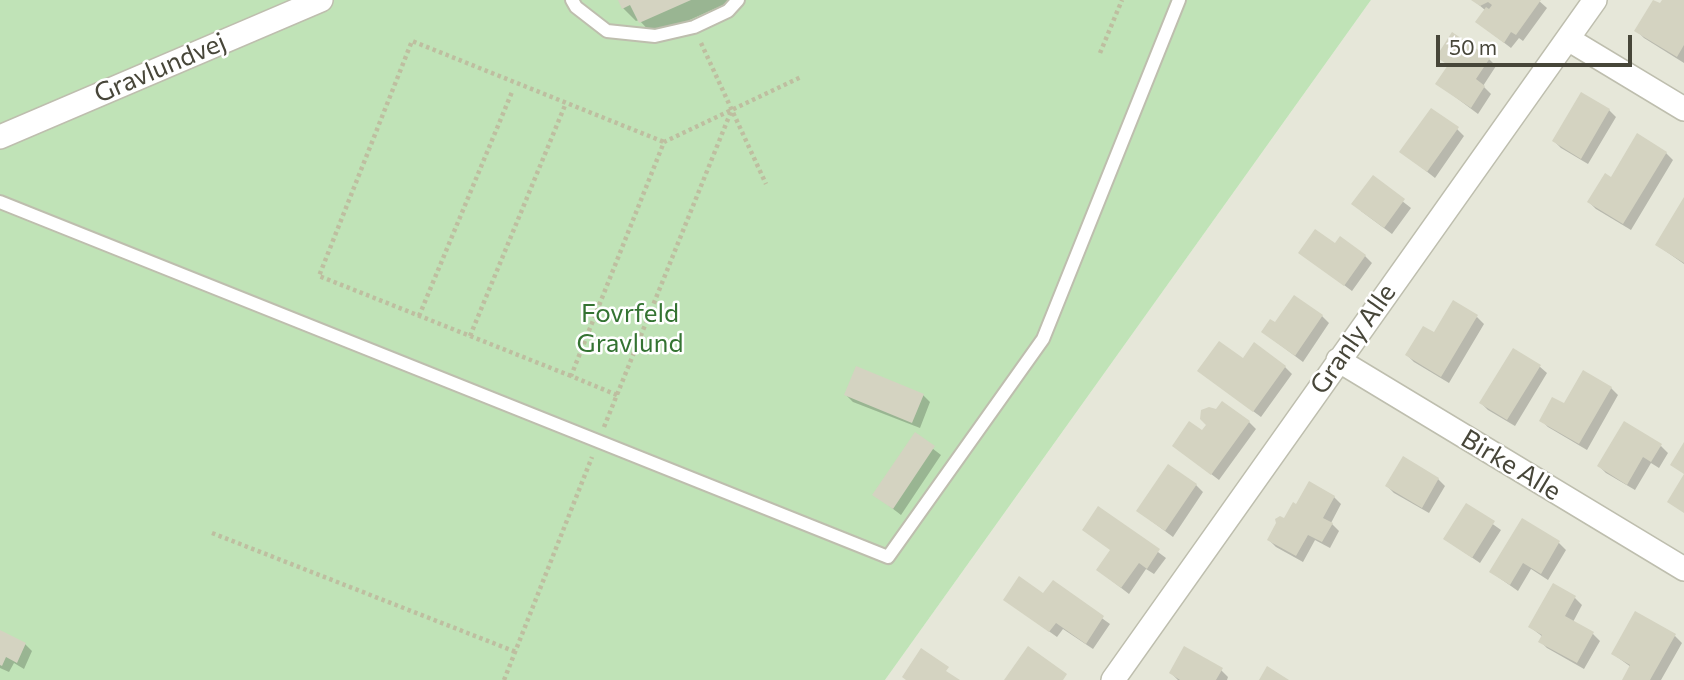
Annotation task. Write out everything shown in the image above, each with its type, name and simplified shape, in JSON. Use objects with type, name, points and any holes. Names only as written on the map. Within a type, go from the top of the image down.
[{"type":"street","name":"Gravlundvej","points":[[0,137],[321,0]]},
{"type":"street","name":"Granly Alle","points":[[1113,680],[1595,0]]},
{"type":"street","points":[[1568,39],[1684,109]]},
{"type":"street","name":"Birke Alle","points":[[1338,360],[1684,569]]},
{"type":"lane","points":[[572,0],[576,7],[607,31],[656,36],[694,27],[729,10],[738,0]]},
{"type":"lane","points":[[0,202],[888,557],[1043,339],[1179,0]]},
{"type":"path","points":[[1100,52],[1122,0]]},
{"type":"path","points":[[694,27],[766,184]]},
{"type":"path","points":[[617,395],[319,276],[412,41],[664,142]]},
{"type":"path","points":[[570,376],[664,142],[800,77]]},
{"type":"path","points":[[419,316],[512,92]]},
{"type":"path","points":[[470,336],[566,103]]},
{"type":"path","points":[[505,680],[732,109]]},
{"type":"path","points":[[212,533],[516,652]]},
{"type":"shaded area","points":[[1371,0],[1684,0],[1684,680],[885,680]]},
{"type":"green space","name":"Fovrfeld Gravlund","points":[[0,0],[1371,0],[885,680],[0,680]]},
{"type":"building","points":[[618,0],[691,0],[639,23],[630,5],[622,9]]},
{"type":"building","points":[[1471,0],[1541,0],[1516,35],[1511,32],[1504,43],[1475,22],[1486,7],[1489,9],[1492,5],[1488,2],[1480,6]]},
{"type":"building","points":[[1653,0],[1660,3],[1662,0],[1684,0],[1684,45],[1677,57],[1634,31]]},
{"type":"building","points":[[1452,32],[1490,58],[1476,79],[1485,86],[1471,108],[1435,84],[1448,65],[1436,57]]},
{"type":"building","points":[[1581,92],[1610,109],[1581,159],[1552,141]]},
{"type":"building","points":[[1431,108],[1459,127],[1427,172],[1399,152]]},
{"type":"building","points":[[1637,133],[1667,152],[1623,224],[1587,202],[1605,173],[1611,177]]},
{"type":"building","points":[[1373,175],[1405,199],[1384,228],[1351,204]]},
{"type":"building","points":[[1684,197],[1684,263],[1655,245]]},
{"type":"building","points":[[1315,229],[1335,243],[1340,236],[1366,255],[1344,286],[1298,253]]},
{"type":"building","points":[[1294,295],[1323,315],[1295,356],[1261,332],[1270,319],[1275,322]]},
{"type":"building","points":[[1453,300],[1478,315],[1441,377],[1405,355],[1423,326],[1434,332]]},
{"type":"building","points":[[1219,341],[1243,358],[1254,342],[1286,366],[1253,412],[1197,371]]},
{"type":"building","points":[[1513,348],[1541,365],[1507,420],[1479,403]]},
{"type":"building","points":[[856,366],[924,394],[912,423],[844,395]]},
{"type":"building","points":[[1583,370],[1612,387],[1579,444],[1539,421],[1552,397],[1564,403]]},
{"type":"building","points":[[1222,401],[1250,421],[1211,475],[1172,446],[1189,421],[1202,430],[1206,425],[1200,419],[1201,410],[1209,407],[1216,409]]},
{"type":"building","points":[[1624,421],[1662,444],[1651,462],[1643,457],[1627,485],[1597,466]]},
{"type":"building","points":[[915,432],[935,446],[893,509],[872,495]]},
{"type":"building","points":[[1684,442],[1684,474],[1670,465]]},
{"type":"building","points":[[1403,456],[1439,478],[1422,508],[1385,486]]},
{"type":"building","points":[[1168,464],[1197,484],[1165,531],[1136,511]]},
{"type":"building","points":[[1684,474],[1684,513],[1667,502]]},
{"type":"building","points":[[1309,481],[1335,496],[1323,518],[1333,523],[1322,542],[1308,535],[1296,556],[1267,540],[1276,523],[1275,519],[1280,516],[1284,518],[1293,502],[1296,504]]},
{"type":"building","points":[[1466,503],[1495,521],[1472,558],[1443,539]]},
{"type":"building","points":[[1098,506],[1160,549],[1147,569],[1139,563],[1121,588],[1096,570],[1110,550],[1082,530]]},
{"type":"building","points":[[1522,518],[1560,541],[1541,574],[1523,563],[1510,585],[1489,572]]},
{"type":"building","points":[[1019,576],[1043,593],[1053,580],[1104,616],[1086,644],[1056,623],[1049,632],[1003,600]]},
{"type":"building","points":[[1553,583],[1576,596],[1565,616],[1594,632],[1577,663],[1538,642],[1542,635],[1528,627]]},
{"type":"building","points":[[1635,611],[1676,634],[1650,680],[1622,680],[1630,665],[1611,654]]},
{"type":"building","points":[[0,630],[26,643],[17,663],[6,657],[2,666],[0,665]]},
{"type":"building","points":[[1028,646],[1067,674],[1063,680],[1004,680]]},
{"type":"building","points":[[1184,646],[1223,668],[1216,680],[1180,680],[1169,673]]},
{"type":"building","points":[[921,648],[949,667],[946,671],[960,680],[906,680],[902,677]]},
{"type":"building","points":[[1267,666],[1289,680],[1259,680]]}]
